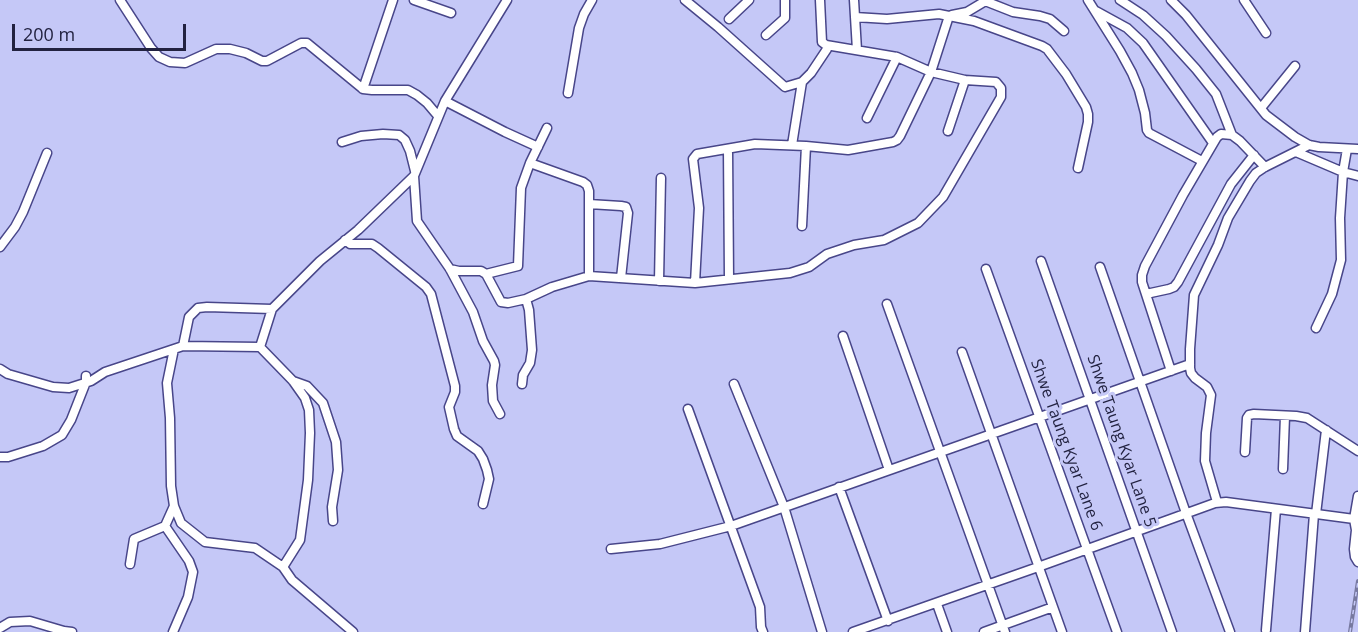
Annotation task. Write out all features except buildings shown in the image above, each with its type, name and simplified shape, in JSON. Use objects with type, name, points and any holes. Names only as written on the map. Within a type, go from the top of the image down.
[{"type":"street","points":[[120,0],[151,48],[159,57],[170,62],[185,63],[216,49],[230,49],[267,61],[301,43],[306,43],[363,89],[408,90],[427,103],[438,116]]},
{"type":"street","points":[[363,89],[393,0]]},
{"type":"street","points":[[414,0],[451,13]]},
{"type":"street","points":[[260,347],[272,309],[320,261],[358,230],[414,174],[445,101],[507,0]]},
{"type":"street","points":[[568,93],[579,28],[592,0]]},
{"type":"street","points":[[685,0],[785,87],[802,82],[811,73],[827,49],[826,45]]},
{"type":"street","points":[[729,19],[749,0]]},
{"type":"street","points":[[766,35],[785,18],[785,0]]},
{"type":"street","points":[[450,269],[481,271],[486,274],[501,302],[508,303],[526,299],[589,276],[695,283],[790,273],[809,267],[827,254],[854,245],[884,240],[918,223],[943,197],[1001,97],[1001,88],[996,82],[965,80],[931,72],[897,57],[826,45],[822,42],[820,0]]},
{"type":"street","points":[[854,0],[857,50]]},
{"type":"street","points":[[1088,0],[1132,73],[1146,113],[1149,133],[1202,161]]},
{"type":"street","points":[[1120,0],[1143,15],[1196,69],[1216,94],[1232,135]]},
{"type":"street","points":[[1171,0],[1186,15],[1266,116],[1309,145],[1358,149]]},
{"type":"street","points":[[1244,0],[1266,33]]},
{"type":"street","points":[[949,16],[967,12],[986,1],[1013,12],[1050,19],[1064,31]]},
{"type":"street","points":[[1095,10],[1127,28],[1143,43],[1213,143]]},
{"type":"street","points":[[855,17],[887,20],[939,14],[974,21],[1047,49],[1066,74],[1086,107],[1088,122],[1078,168]]},
{"type":"street","points":[[695,283],[699,208],[693,159],[697,154],[755,144],[848,150],[897,140],[931,72],[949,16]]},
{"type":"street","points":[[867,118],[897,57]]},
{"type":"street","points":[[1261,108],[1295,66]]},
{"type":"street","points":[[948,131],[965,80]]},
{"type":"street","points":[[792,145],[802,82]]},
{"type":"street","points":[[445,101],[538,147]]},
{"type":"street","points":[[486,274],[518,266],[521,188],[547,128]]},
{"type":"street","points":[[342,142],[361,136],[383,134],[399,135],[405,140],[410,151],[414,174],[417,220],[450,269],[473,312],[483,341],[494,361],[493,402],[500,414]]},
{"type":"street","points":[[1171,371],[1142,282],[1145,266],[1217,137],[1221,134],[1232,135],[1265,167]]},
{"type":"street","points":[[1217,502],[1205,461],[1211,395],[1207,387],[1191,373],[1191,319],[1194,296],[1228,218],[1256,173],[1309,145]]},
{"type":"street","points":[[802,226],[806,146]]},
{"type":"street","points":[[728,149],[729,279]]},
{"type":"street","points":[[1316,328],[1332,294],[1341,260],[1340,218],[1347,149]]},
{"type":"street","points":[[1296,152],[1358,176]]},
{"type":"street","points":[[0,247],[23,212],[48,153]]},
{"type":"street","points":[[1146,294],[1169,290],[1178,282],[1232,184],[1254,155]]},
{"type":"street","points":[[530,163],[587,185],[589,191],[589,276]]},
{"type":"street","points":[[659,281],[661,178]]},
{"type":"street","points":[[589,204],[626,207],[628,213],[621,278]]},
{"type":"street","points":[[345,240],[350,244],[372,244],[426,287],[431,294],[455,386],[449,407],[454,429],[457,436],[478,451],[487,470],[489,479],[483,504]]},
{"type":"street","name":"Shwe Taung Kyar Lane 5","points":[[1041,261],[1172,632]]},
{"type":"street","points":[[1100,267],[1230,632]]},
{"type":"street","name":"Shwe Taung Kyar Lane 6","points":[[986,269],[1117,632]]},
{"type":"street","points":[[522,384],[525,370],[531,363],[532,350],[526,299]]},
{"type":"street","points":[[887,304],[1004,629]]},
{"type":"street","points":[[272,309],[207,307],[198,308],[189,317],[167,383],[171,486],[174,506],[182,523],[205,542],[255,548],[283,567],[292,580],[353,632]]},
{"type":"street","points":[[843,336],[889,470]]},
{"type":"street","points":[[0,369],[9,374],[53,387],[69,388],[86,379],[91,381],[105,372],[178,348],[260,347],[293,381],[305,398],[309,410],[308,480],[300,540],[283,567]]},
{"type":"street","points":[[962,352],[1062,632]]},
{"type":"street","points":[[611,549],[660,544],[731,526],[1190,364]]},
{"type":"street","points":[[0,458],[43,446],[62,435],[71,420],[86,379]]},
{"type":"street","points":[[293,381],[307,386],[323,403],[336,442],[338,470],[332,507],[333,521]]},
{"type":"street","points":[[734,384],[784,507],[822,632]]},
{"type":"street","points":[[688,409],[760,607],[763,632]]},
{"type":"street","points":[[1245,452],[1249,415],[1307,418],[1358,451]]},
{"type":"street","points":[[1283,469],[1285,416]]},
{"type":"street","points":[[1305,632],[1315,514],[1326,430]]},
{"type":"street","points":[[839,488],[888,621]]},
{"type":"street","points":[[1358,496],[1354,519],[1356,530],[1354,549],[1358,562]]},
{"type":"street","points":[[853,632],[937,604],[1217,502],[1354,519]]},
{"type":"street","points":[[130,564],[134,539],[165,526],[174,506]]},
{"type":"street","points":[[1266,630],[1276,509]]},
{"type":"street","points":[[165,526],[189,561],[193,572],[188,597],[173,632]]},
{"type":"street","points":[[937,604],[947,632]]},
{"type":"street","points":[[984,632],[1004,629],[1053,607]]},
{"type":"street","points":[[0,628],[10,622],[30,621],[66,632]]},
{"type":"railway","points":[[1350,632],[1358,581]]}]
